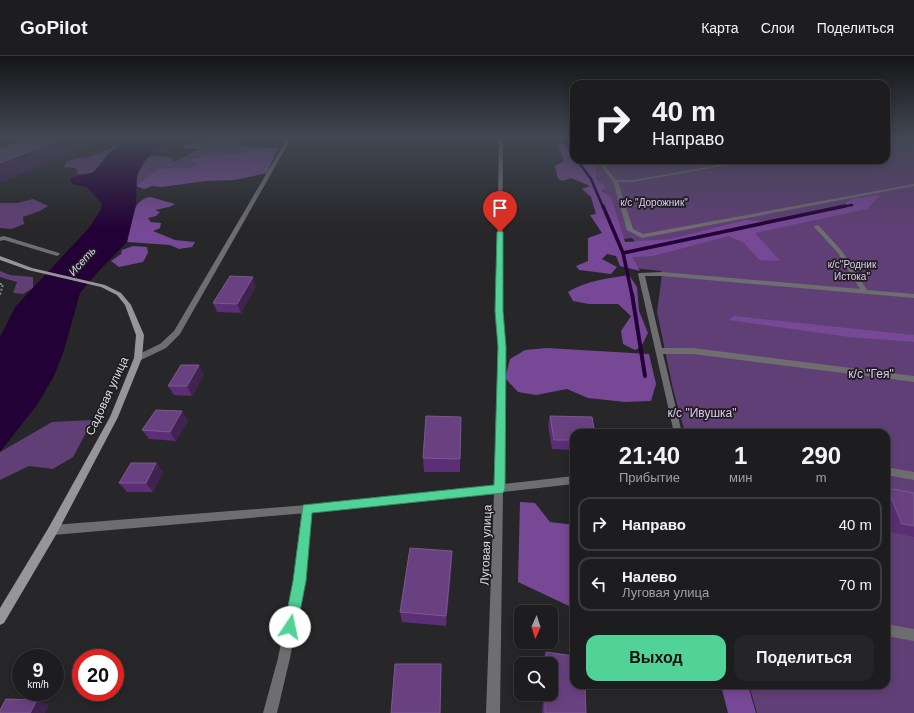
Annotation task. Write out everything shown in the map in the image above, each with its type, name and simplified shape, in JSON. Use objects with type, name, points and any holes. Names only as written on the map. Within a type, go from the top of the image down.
[{"type":"main road","points":[[0,258],[30,269],[103,286],[119,294],[128,305],[140,335],[138,358]]},
{"type":"main road","name":"Садовая улица","points":[[0,619],[53,530],[114,417],[138,358]]},
{"type":"street","name":"Садовая улица","points":[[138,358],[163,346],[177,332],[273,168]]},
{"type":"street","name":"Луговая улица","points":[[493,713],[502,347],[499,311],[501,168]]},
{"type":"street","points":[[604,168],[615,181],[630,230],[642,236],[914,184]]},
{"type":"street","points":[[615,181],[633,181],[710,168]]},
{"type":"street","points":[[817,227],[840,252],[865,292]]},
{"type":"street","points":[[0,239],[4,238],[57,254]]},
{"type":"street","points":[[677,429],[641,274],[662,274],[914,296]]},
{"type":"street","points":[[660,351],[693,351],[914,379]]},
{"type":"street","points":[[890,472],[914,476]]},
{"type":"street","points":[[53,530],[307,509],[570,480]]},
{"type":"street","points":[[270,713],[284,658],[299,581],[307,509]]},
{"type":"street","points":[[890,631],[914,635]]},
{"type":"path","points":[[0,284],[3,284],[0,295]]},
{"type":"green space","points":[[72,168],[97,168],[92,173],[78,175],[76,168]]},
{"type":"green space","points":[[140,168],[170,168],[157,169],[136,186]]},
{"type":"green space","points":[[590,168],[914,168],[914,713],[757,713],[750,689],[890,689],[890,429],[684,429],[673,389],[657,312],[662,274],[661,271],[635,268],[629,255],[859,205],[863,201],[640,247],[632,238],[623,239],[599,180]]},
{"type":"green space","points":[[33,199],[48,206],[40,211],[23,217],[24,224],[12,229],[0,228],[0,203],[17,203]]},
{"type":"green space","points":[[0,271],[10,275],[33,277],[33,288],[23,294],[13,293],[17,282],[0,277]]},
{"type":"green space","points":[[93,420],[73,457],[53,469],[29,466],[0,480],[0,452],[52,422]]},
{"type":"shaded area","points":[[269,168],[267,173],[235,180],[205,181],[162,187],[152,186],[144,189],[136,186],[157,169]]},
{"type":"shaded area","points":[[555,168],[595,168],[597,179],[606,187],[602,191],[611,197],[625,242],[671,239],[745,220],[771,222],[840,206],[852,199],[880,195],[867,209],[755,233],[780,261],[759,260],[744,243],[729,236],[653,256],[632,257],[640,271],[620,266],[616,256],[607,254],[602,259],[617,267],[611,274],[579,270],[576,266],[588,261],[588,238],[602,233],[590,215],[596,214],[591,197],[582,189],[590,186],[571,178],[563,181],[558,179]]},
{"type":"shaded area","points":[[150,197],[175,204],[155,210],[160,212],[156,216],[148,218],[151,222],[161,223],[160,228],[153,231],[175,240],[195,242],[192,247],[179,249],[170,245],[127,242],[132,215],[135,208],[143,199]]},
{"type":"shaded area","points":[[133,246],[147,247],[148,253],[143,262],[119,267],[111,261],[121,254],[122,250]]},
{"type":"shaded area","points":[[629,275],[637,287],[639,311],[648,333],[641,347],[635,350],[623,344],[621,331],[631,316],[618,304],[589,304],[573,301],[568,292],[589,283]]},
{"type":"shaded area","points":[[734,316],[914,335],[914,342],[849,337],[729,320]]},
{"type":"shaded area","points":[[547,348],[649,354],[656,384],[651,401],[625,402],[588,398],[567,389],[536,395],[518,392],[505,378],[510,359],[525,350]]},
{"type":"shaded area","points":[[520,502],[535,503],[550,522],[570,524],[570,607],[518,582]]},
{"type":"shaded area","points":[[722,689],[749,689],[756,713],[728,713]]},
{"type":"water","name":"Исеть","points":[[97,168],[141,168],[137,175],[136,205],[127,242],[80,293],[64,350],[54,376],[37,405],[0,452],[0,337],[16,306],[89,228],[101,209],[102,204],[87,187],[72,184],[70,179],[78,175],[94,172]]},
{"type":"building","points":[[230,276],[253,277],[237,304],[213,303]]},
{"type":"building","points":[[181,365],[199,365],[187,386],[168,386]]},
{"type":"building","points":[[156,410],[182,411],[170,432],[142,430]]},
{"type":"building","points":[[426,416],[461,417],[460,459],[423,458]]},
{"type":"building","points":[[550,416],[592,417],[594,429],[570,429],[570,440],[554,440]]},
{"type":"building","points":[[131,463],[156,463],[146,483],[119,483]]},
{"type":"building","points":[[890,489],[914,493],[914,526],[902,524],[890,495]]},
{"type":"building","points":[[410,548],[452,551],[446,616],[400,612]]},
{"type":"building","points":[[546,652],[570,655],[570,689],[585,689],[586,713],[545,713],[545,701],[558,701],[558,657],[546,657]]},
{"type":"building","points":[[395,664],[441,664],[440,713],[391,713]]},
{"type":"building","points":[[6,699],[12,699],[12,701],[36,701],[30,713],[0,713]]},
{"type":"waterway","points":[[583,168],[591,179],[603,207]]},
{"type":"waterway","points":[[841,207],[852,205]]},
{"type":"waterway","points":[[603,206],[623,253]]},
{"type":"waterway","points":[[623,253],[841,207]]},
{"type":"waterway","points":[[623,253],[632,295]]},
{"type":"waterway","points":[[632,294],[645,376]]},
{"type":"route","points":[[290,627],[299,581],[307,509],[499,489],[502,347],[499,311],[500,232]]},
{"type":"park label","name":"к/с \"Дорожник\"","points":[[654,202]]},
{"type":"park label","name":"к/с\"Родник Истока\"","points":[[852,270]]},
{"type":"park label","name":"к/с \"Гея\"","points":[[871,374]]},
{"type":"park label","name":"к/с \"Ивушка\"","points":[[702,413]]}]
